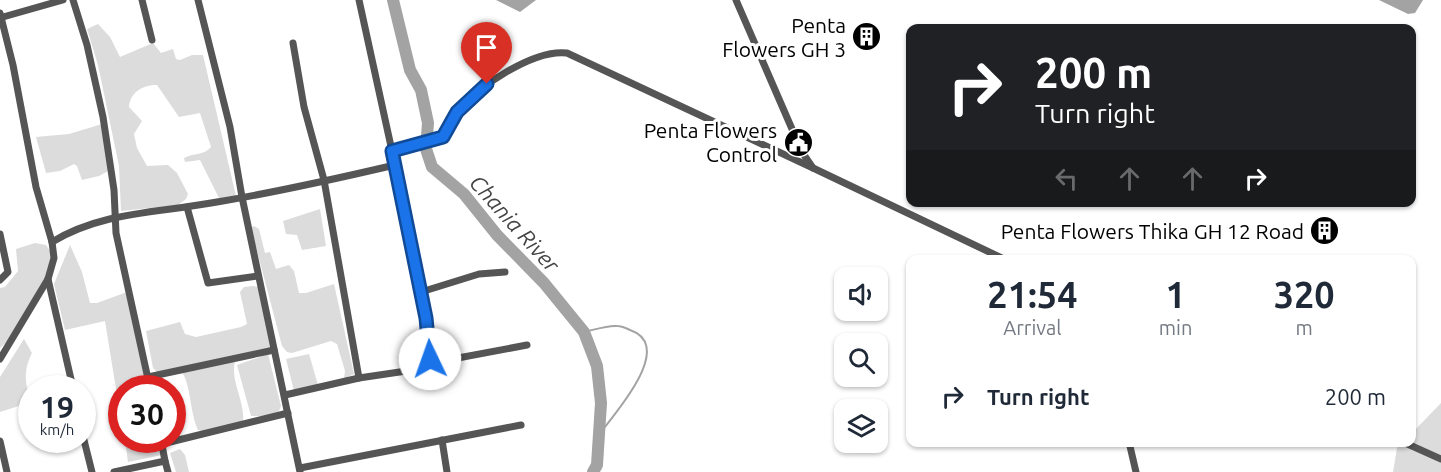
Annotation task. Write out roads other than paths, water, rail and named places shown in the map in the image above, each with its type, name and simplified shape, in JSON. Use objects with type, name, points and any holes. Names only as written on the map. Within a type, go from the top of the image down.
[{"type":"street","points":[[0,359],[48,279],[54,258],[52,242],[36,187],[1,15],[63,0]]},
{"type":"street","points":[[73,0],[87,45],[103,117],[114,190],[114,216],[148,375]]},
{"type":"street","points":[[142,0],[152,40]]},
{"type":"street","points":[[198,0],[230,127],[258,276],[300,470],[521,425]]},
{"type":"street","points":[[359,0],[421,292],[431,354],[426,364]]},
{"type":"street","points":[[736,0],[802,152],[813,168]]},
{"type":"street","points":[[293,43],[304,107],[324,180],[359,378]]},
{"type":"street","points":[[392,151],[443,137],[457,112],[487,84],[521,65],[561,52],[996,255]]},
{"type":"street","points":[[52,242],[76,228],[114,216],[187,207],[395,165]]},
{"type":"street","points":[[187,207],[208,283],[258,276]]},
{"type":"street","points":[[0,234],[8,272],[0,280]]},
{"type":"street","points":[[421,292],[479,274],[505,272]]},
{"type":"street","points":[[48,279],[70,375]]},
{"type":"street","points":[[285,395],[359,378],[413,370],[426,364],[527,345]]},
{"type":"street","points":[[157,375],[274,350]]},
{"type":"street","points":[[186,436],[288,413]]},
{"type":"street","points":[[442,440],[447,472]]},
{"type":"street","points":[[0,441],[8,472]]},
{"type":"street","points":[[1130,447],[1136,472]]},
{"type":"street","points":[[1414,447],[1441,459]]},
{"type":"street","points":[[87,453],[92,472]]},
{"type":"street","points":[[164,453],[168,472]]},
{"type":"street","points":[[114,472],[165,461]]},
{"type":"waterway","name":"Chania River","points":[[393,0],[410,70],[421,90],[428,123],[426,149],[432,167],[464,194],[497,235],[544,283],[584,332],[597,366],[601,403],[597,465],[593,472]]},
{"type":"waterway","points":[[584,332],[609,326],[622,327],[642,338],[647,349],[640,377],[605,427]]},
{"type":"place","name":"Penta Flowers GH 3","points":[[867,37]]},
{"type":"place","name":"Penta Flowers Control","points":[[798,142]]},
{"type":"place","name":"Penta Flowers Thika GH 12 Road","points":[[1325,231]]}]
